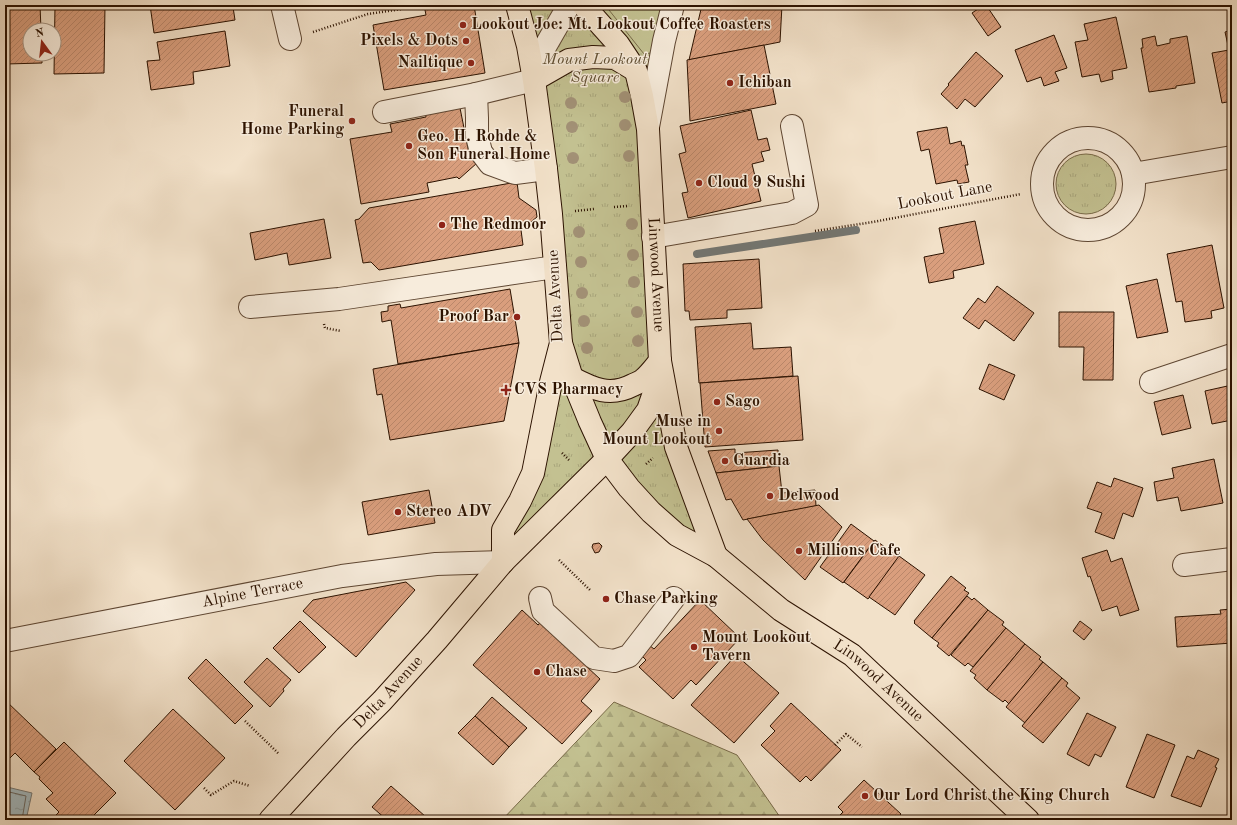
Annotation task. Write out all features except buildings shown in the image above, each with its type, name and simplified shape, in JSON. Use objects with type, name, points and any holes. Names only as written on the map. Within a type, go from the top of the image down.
[{"type":"main road","points":[[518,5],[528,46],[534,80],[569,60],[593,57],[615,58],[636,71]]},
{"type":"main road","name":"Linwood Avenue","points":[[583,5],[618,44],[636,71],[648,128],[660,361],[676,447],[716,556]]},
{"type":"main road","name":"Delta Avenue","points":[[503,562],[503,530],[520,500],[532,473],[540,443],[550,382],[561,343],[551,214],[534,80]]},
{"type":"main road","name":"Linwood Avenue","points":[[561,343],[572,378],[607,459],[629,488],[651,512],[677,535],[716,556],[781,610],[852,655],[1028,820]]},
{"type":"main road","points":[[572,378],[590,388],[614,391],[628,388],[644,380],[660,361]]},
{"type":"main road","name":"Delta Avenue","points":[[270,820],[382,701],[437,640],[503,562],[607,459],[632,432],[648,410],[656,387],[660,361]]},
{"type":"street","points":[[282,5],[290,39]]},
{"type":"street","name":"Delta Avenue","points":[[534,80],[542,52],[569,5]]},
{"type":"street","points":[[648,128],[664,41],[673,5]]},
{"type":"street","points":[[384,112],[476,94],[534,80]]},
{"type":"street","points":[[476,94],[478,118],[477,136],[480,152],[490,164],[515,173],[546,169]]},
{"type":"street","points":[[654,237],[792,213],[807,205],[792,126]]},
{"type":"street","points":[[1087,138],[1102,141],[1116,148],[1127,160],[1133,174],[1134,189],[1130,203],[1122,215],[1111,224],[1097,230],[1082,230],[1068,226],[1056,218],[1047,206],[1042,191],[1042,176],[1048,162],[1058,149],[1071,141],[1087,138]]},
{"type":"street","points":[[1133,174],[1232,157]]},
{"type":"street","points":[[250,307],[339,299],[555,267]]},
{"type":"street","points":[[1151,382],[1232,355]]},
{"type":"street","points":[[1184,565],[1232,559]]},
{"type":"street","name":"Alpine Terrace","points":[[5,641],[342,576],[436,564],[503,562]]},
{"type":"street","points":[[540,598],[543,610],[594,658],[614,661],[629,656],[674,598]]},
{"type":"path","points":[[290,39],[368,14],[429,5]]},
{"type":"path","name":"Lookout Lane","points":[[873,222],[1021,194]]},
{"type":"path","points":[[572,211],[594,208]]},
{"type":"path","points":[[559,560],[590,590]]},
{"type":"path","points":[[245,721],[279,754]]},
{"type":"path","points":[[834,745],[846,734],[862,746]]},
{"type":"path","points":[[204,788],[211,795],[234,781],[250,786]]},
{"type":"green space","name":"Mount Lookout Square","points":[[517,5],[673,5],[648,129],[660,361],[716,556],[607,459],[503,562],[561,343]]},
{"type":"green space","points":[[605,5],[665,5],[651,53],[644,54]]},
{"type":"green space","points":[[1080,154],[1092,154],[1103,159],[1111,167],[1116,178],[1114,196],[1103,209],[1092,214],[1080,214],[1069,209],[1061,201],[1056,190],[1056,178],[1061,167],[1069,159]]},
{"type":"green space","points":[[614,702],[737,755],[782,820],[502,820]]},
{"type":"water","points":[[7,787],[32,793],[26,820],[5,820],[5,796]]},
{"type":"waterway","points":[[697,254],[856,230]]},
{"type":"place","name":"Lookout Joe: Mt. Lookout Coffee Roasters","points":[[463,25]]},
{"type":"place","name":"Pixels & Dots","points":[[466,41]]},
{"type":"place","name":"Nailtique","points":[[471,63]]},
{"type":"place","name":"Ichiban","points":[[730,83]]},
{"type":"place","name":"Funeral Home Parking","points":[[352,121]]},
{"type":"place","name":"Geo. H. Rohde & Son Funeral Home","points":[[409,146]]},
{"type":"place","name":"Cloud 9 Sushi","points":[[699,183]]},
{"type":"place","name":"The Redmoor","points":[[442,225]]},
{"type":"place","name":"Proof Bar","points":[[517,317]]},
{"type":"place","name":"CVS Pharmacy","points":[[506,390]]},
{"type":"place","name":"Sago","points":[[717,402]]},
{"type":"place","name":"Muse in Mount Lookout","points":[[719,431]]},
{"type":"place","name":"Guardia","points":[[725,461]]},
{"type":"place","name":"Delwood","points":[[770,496]]},
{"type":"place","name":"Stereo ADV","points":[[398,512]]},
{"type":"place","name":"Millions Cafe","points":[[799,551]]},
{"type":"place","name":"Chase Parking","points":[[606,599]]},
{"type":"place","name":"Mount Lookout Tavern","points":[[694,647]]},
{"type":"place","name":"Chase","points":[[537,672]]},
{"type":"place","name":"Our Lord Christ the King Church","points":[[865,796]]}]
